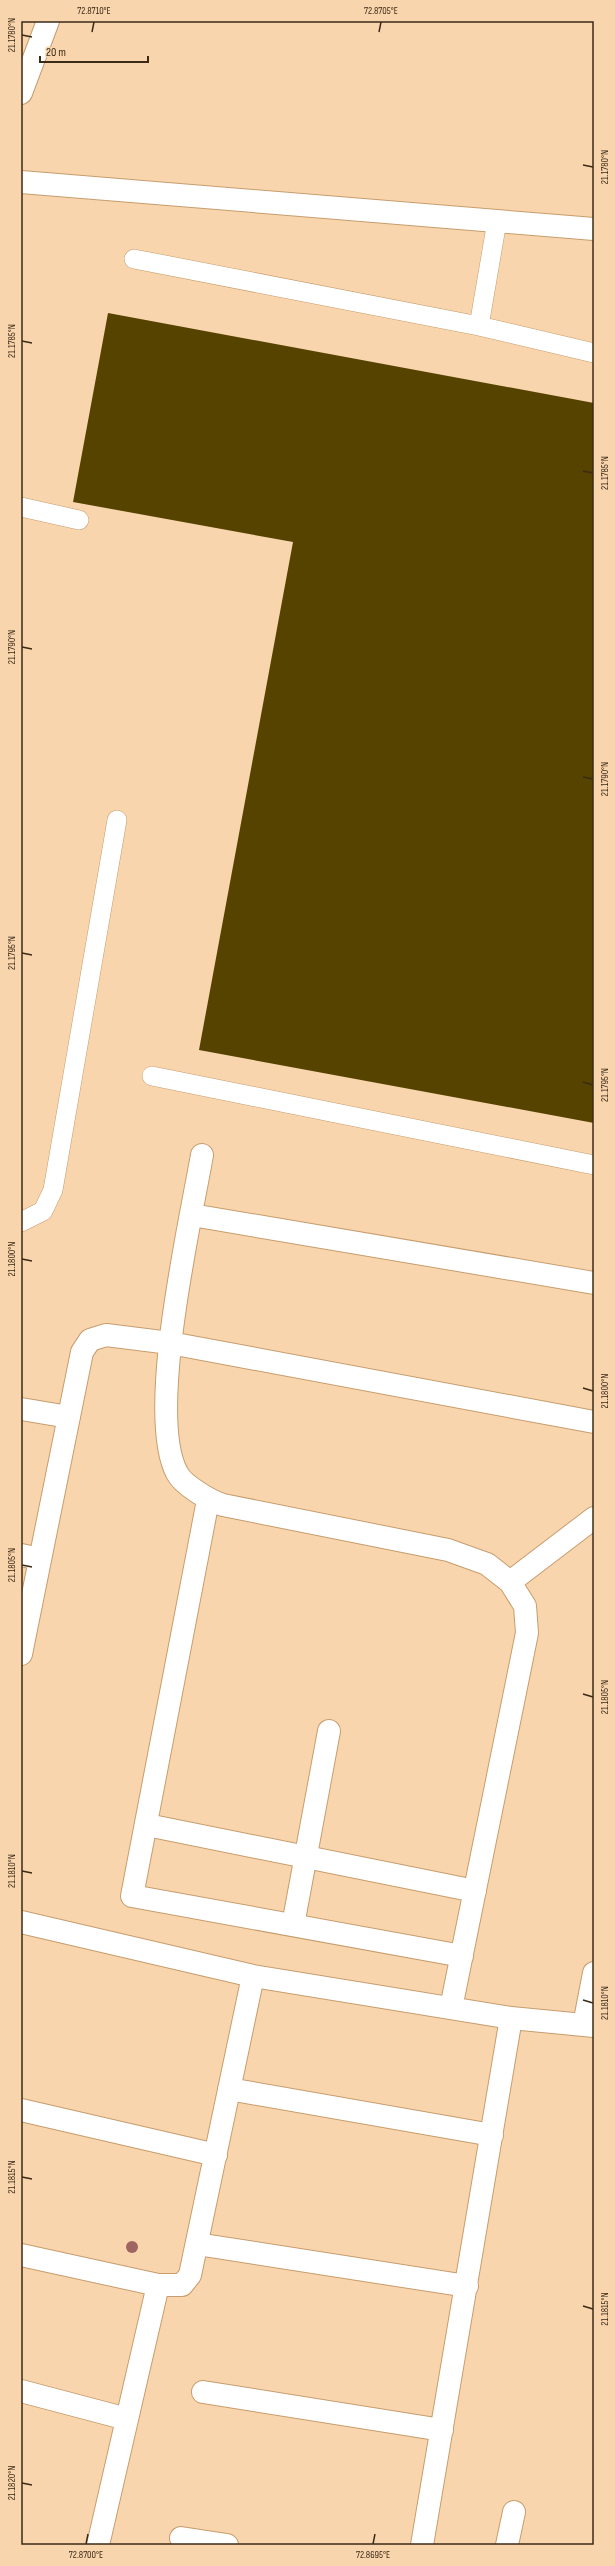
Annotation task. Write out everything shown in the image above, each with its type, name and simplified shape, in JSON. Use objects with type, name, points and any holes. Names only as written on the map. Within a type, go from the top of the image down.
[{"type":"street","points":[[21,93],[48,21]]},
{"type":"street","points":[[21,182],[594,229]]},
{"type":"street","points":[[202,1155],[170,1343],[166,1417],[168,1448],[177,1474],[208,1500],[448,1550],[487,1564],[510,1582],[525,1606],[527,1633],[451,2008]]},
{"type":"street","points":[[192,1215],[594,1283]]},
{"type":"street","points":[[21,1654],[31,1557],[69,1417],[82,1352],[90,1340],[106,1335],[170,1343],[594,1422]]},
{"type":"street","points":[[21,1409],[69,1417]]},
{"type":"street","points":[[208,1500],[147,1825],[132,1896],[462,1956]]},
{"type":"street","points":[[510,1582],[594,1518]]},
{"type":"street","points":[[293,1925],[304,1857],[329,1731]]},
{"type":"street","points":[[147,1825],[475,1891]]},
{"type":"street","points":[[21,1922],[253,1976],[511,2018],[589,2026],[594,1973]]},
{"type":"street","points":[[21,2255],[158,2285],[182,2285],[190,2276],[253,1976]]},
{"type":"street","points":[[422,2545],[467,2286],[511,2018]]},
{"type":"street","points":[[229,2089],[492,2135]]},
{"type":"street","points":[[21,2110],[216,2155]]},
{"type":"street","points":[[197,2244],[467,2286]]},
{"type":"street","points":[[98,2545],[158,2285]]},
{"type":"street","points":[[21,2391],[127,2419]]},
{"type":"street","points":[[203,2392],[442,2430]]},
{"type":"street","points":[[507,2545],[514,2512]]},
{"type":"street","points":[[181,2538],[227,2545]]},
{"type":"lane","points":[[479,326],[497,221]]},
{"type":"lane","points":[[134,259],[479,326],[594,353]]},
{"type":"lane","points":[[21,507],[79,520]]},
{"type":"lane","points":[[21,1222],[43,1211],[53,1190],[117,820]]},
{"type":"lane","points":[[152,1076],[594,1165]]},
{"type":"building","points":[[108,313],[594,403],[594,1123],[199,1050],[293,542],[73,502]]}]
